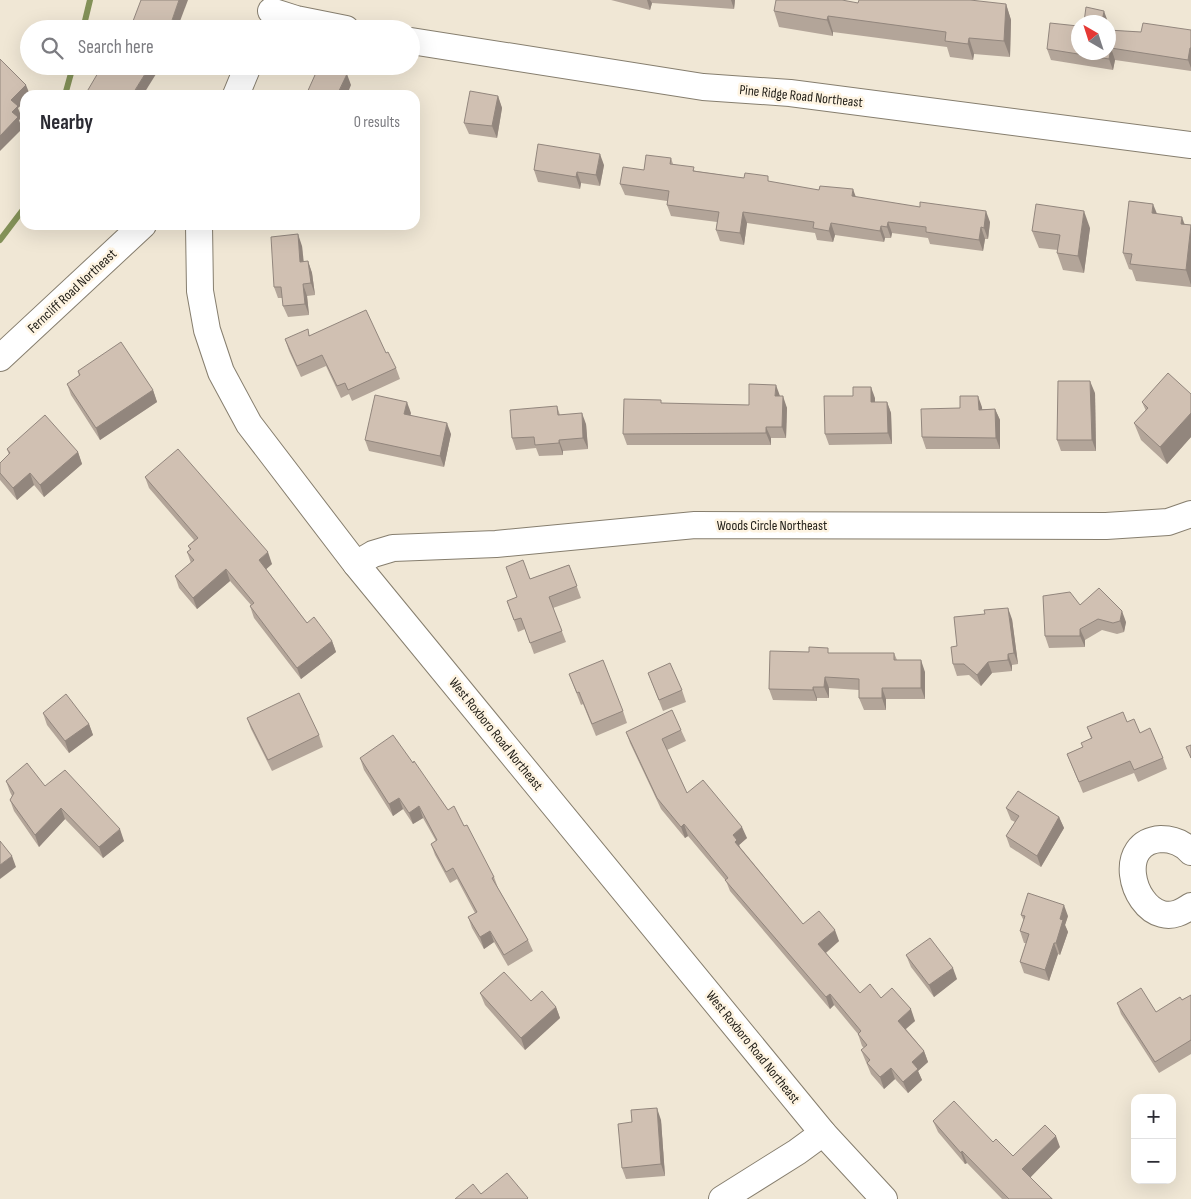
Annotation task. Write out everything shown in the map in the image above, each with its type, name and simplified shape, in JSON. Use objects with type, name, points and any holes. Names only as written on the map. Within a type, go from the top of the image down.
[{"type":"street","points":[[270,13],[301,20]]},
{"type":"street","name":"Pine Ridge Road Northeast","points":[[420,42],[703,87],[790,93],[1191,145]]},
{"type":"street","points":[[238,90],[244,75]]},
{"type":"street","name":"Ferncliff Road Northeast","points":[[0,358],[139,230]]},
{"type":"street","name":"West Roxboro Road Northeast","points":[[199,230],[200,292],[206,330],[221,372],[249,424],[356,564],[823,1133],[884,1199]]},
{"type":"street","name":"Woods Circle Northeast","points":[[356,564],[373,554],[393,548],[496,544],[695,525],[1106,526],[1168,522],[1191,514]]},
{"type":"street","points":[[1191,852],[1184,845],[1170,839],[1154,840],[1140,847],[1132,861],[1136,885],[1149,905],[1162,914],[1178,914],[1191,906]]},
{"type":"street","points":[[722,1199],[797,1152],[823,1133]]},
{"type":"building","points":[[141,0],[179,0],[172,20],[133,20]]},
{"type":"building","points":[[776,0],[842,0],[858,3],[859,0],[970,0],[1006,4],[1004,41],[969,38],[968,44],[945,41],[946,32],[828,16],[827,20],[774,11]]},
{"type":"building","points":[[1086,7],[1104,11],[1103,15],[1085,15]]},
{"type":"building","points":[[1050,23],[1071,25],[1071,53],[1047,49]]},
{"type":"building","points":[[1143,23],[1191,30],[1191,48],[1188,60],[1116,49],[1116,30],[1141,32]]},
{"type":"building","points":[[0,59],[26,85],[11,100],[18,106],[12,112],[18,117],[0,136]]},
{"type":"building","points":[[97,75],[144,75],[135,90],[88,90]]},
{"type":"building","points":[[315,75],[347,75],[339,90],[308,90]]},
{"type":"building","points":[[470,91],[498,96],[492,126],[464,123]]},
{"type":"building","points":[[538,144],[600,154],[596,175],[577,172],[576,177],[534,170]]},
{"type":"building","points":[[646,155],[671,158],[670,164],[694,167],[693,171],[744,178],[745,173],[768,176],[768,181],[819,190],[820,186],[853,189],[852,196],[920,207],[920,202],[986,211],[984,228],[981,227],[979,240],[926,232],[926,227],[888,222],[887,227],[881,226],[880,231],[831,223],[829,231],[813,228],[814,222],[743,212],[740,233],[716,230],[719,212],[667,205],[669,191],[620,184],[623,167],[644,170]]},
{"type":"building","points":[[1129,201],[1153,204],[1152,213],[1182,217],[1181,224],[1191,225],[1186,270],[1130,264],[1132,254],[1123,253]]},
{"type":"building","points":[[1036,204],[1084,211],[1078,256],[1057,253],[1060,235],[1032,231]]},
{"type":"building","points":[[298,234],[300,262],[308,261],[311,283],[303,284],[305,304],[283,306],[281,287],[274,287],[271,237]]},
{"type":"building","points":[[366,310],[386,353],[388,352],[396,368],[348,390],[345,383],[337,386],[322,355],[297,366],[285,339],[308,329],[309,336]]},
{"type":"building","points":[[121,342],[153,390],[96,428],[67,384],[80,375],[78,371]]},
{"type":"building","points":[[1168,373],[1191,394],[1191,413],[1160,447],[1134,423],[1148,408],[1142,402]]},
{"type":"building","points":[[1058,381],[1090,381],[1092,440],[1057,440]]},
{"type":"building","points":[[749,384],[776,385],[775,396],[783,396],[782,427],[766,427],[766,433],[623,434],[624,399],[661,400],[661,403],[749,405]]},
{"type":"building","points":[[853,387],[871,387],[871,402],[887,402],[888,433],[825,434],[824,396],[853,396]]},
{"type":"building","points":[[375,395],[407,402],[404,414],[447,423],[440,456],[365,440]]},
{"type":"building","points":[[960,396],[978,396],[979,410],[995,409],[996,438],[922,437],[921,409],[960,408]]},
{"type":"building","points":[[557,406],[558,415],[582,413],[583,438],[535,445],[534,437],[512,438],[510,410]]},
{"type":"building","points":[[45,415],[78,452],[40,485],[30,473],[13,488],[0,473],[0,463],[10,453],[7,449]]},
{"type":"building","points":[[178,449],[268,552],[259,560],[307,623],[314,617],[332,641],[297,668],[250,606],[254,603],[226,569],[193,598],[175,576],[194,560],[187,552],[191,549],[188,546],[198,538],[145,477]]},
{"type":"building","points":[[523,560],[530,579],[569,565],[577,586],[549,597],[562,631],[530,643],[521,618],[514,620],[507,601],[517,597],[506,567]]},
{"type":"building","points":[[1099,588],[1122,611],[1120,621],[1113,623],[1098,619],[1080,629],[1080,636],[1045,636],[1043,596],[1070,592],[1080,605]]},
{"type":"building","points":[[1008,608],[1014,653],[1008,654],[1008,660],[988,662],[977,675],[964,664],[953,664],[951,647],[957,646],[954,617],[985,614],[984,610]]},
{"type":"building","points":[[809,647],[828,648],[828,653],[894,653],[894,660],[921,660],[921,688],[882,688],[882,698],[859,698],[859,679],[825,677],[824,687],[813,687],[813,690],[769,689],[770,651],[809,652]]},
{"type":"building","points":[[603,660],[623,711],[592,724],[579,692],[577,693],[569,674]]},
{"type":"building","points":[[670,663],[682,690],[659,700],[648,673]]},
{"type":"building","points":[[299,693],[319,735],[268,760],[247,718]]},
{"type":"building","points":[[66,694],[89,724],[65,741],[43,713]]},
{"type":"building","points":[[672,710],[681,730],[662,739],[687,793],[703,780],[742,827],[733,835],[737,840],[735,842],[803,924],[819,911],[835,930],[818,944],[860,993],[870,984],[881,998],[892,988],[911,1009],[898,1021],[924,1051],[912,1062],[918,1069],[903,1082],[891,1068],[880,1077],[867,1063],[870,1060],[861,1050],[867,1045],[858,1034],[861,1031],[830,994],[826,997],[725,880],[728,878],[684,824],[681,827],[657,798],[626,732]]},
{"type":"building","points":[[1123,712],[1127,722],[1134,719],[1140,733],[1150,728],[1163,758],[1134,770],[1130,761],[1079,782],[1067,754],[1083,747],[1081,743],[1092,738],[1087,727]]},
{"type":"building","points":[[393,735],[413,763],[414,761],[448,810],[454,806],[464,826],[467,825],[494,877],[492,878],[528,940],[504,955],[490,931],[480,937],[468,917],[477,912],[453,868],[446,872],[431,844],[437,840],[419,806],[409,813],[399,798],[389,804],[360,758]]},
{"type":"building","points":[[1191,745],[1191,758],[1186,747]]},
{"type":"building","points":[[27,763],[45,786],[65,770],[120,829],[99,847],[61,808],[35,835],[10,800],[14,793],[6,781]]},
{"type":"building","points":[[1018,791],[1059,817],[1037,856],[1006,836],[1019,816],[1006,808]]},
{"type":"building","points":[[0,841],[12,856],[0,865]]},
{"type":"building","points":[[1028,893],[1064,905],[1060,919],[1063,920],[1045,970],[1020,962],[1029,934],[1020,931],[1025,916],[1021,915]]},
{"type":"building","points":[[930,938],[953,968],[929,985],[906,955]]},
{"type":"building","points":[[504,972],[531,1001],[542,991],[556,1007],[521,1038],[480,993]]},
{"type":"building","points":[[1141,988],[1156,1012],[1180,997],[1182,1000],[1191,995],[1191,1040],[1155,1062],[1117,1003]]},
{"type":"building","points":[[954,1101],[993,1142],[996,1139],[1013,1156],[1045,1125],[1056,1136],[1022,1169],[1052,1199],[1009,1199],[962,1151],[961,1153],[933,1121]]},
{"type":"building","points":[[657,1108],[661,1164],[622,1168],[618,1124],[632,1122],[631,1110]]},
{"type":"building","points":[[507,1173],[527,1199],[455,1199],[473,1184],[481,1194]]},
{"type":"waterway","points":[[85,20],[90,0]]},
{"type":"waterway","points":[[66,90],[71,75]]},
{"type":"waterway","points":[[0,240],[20,214]]}]
